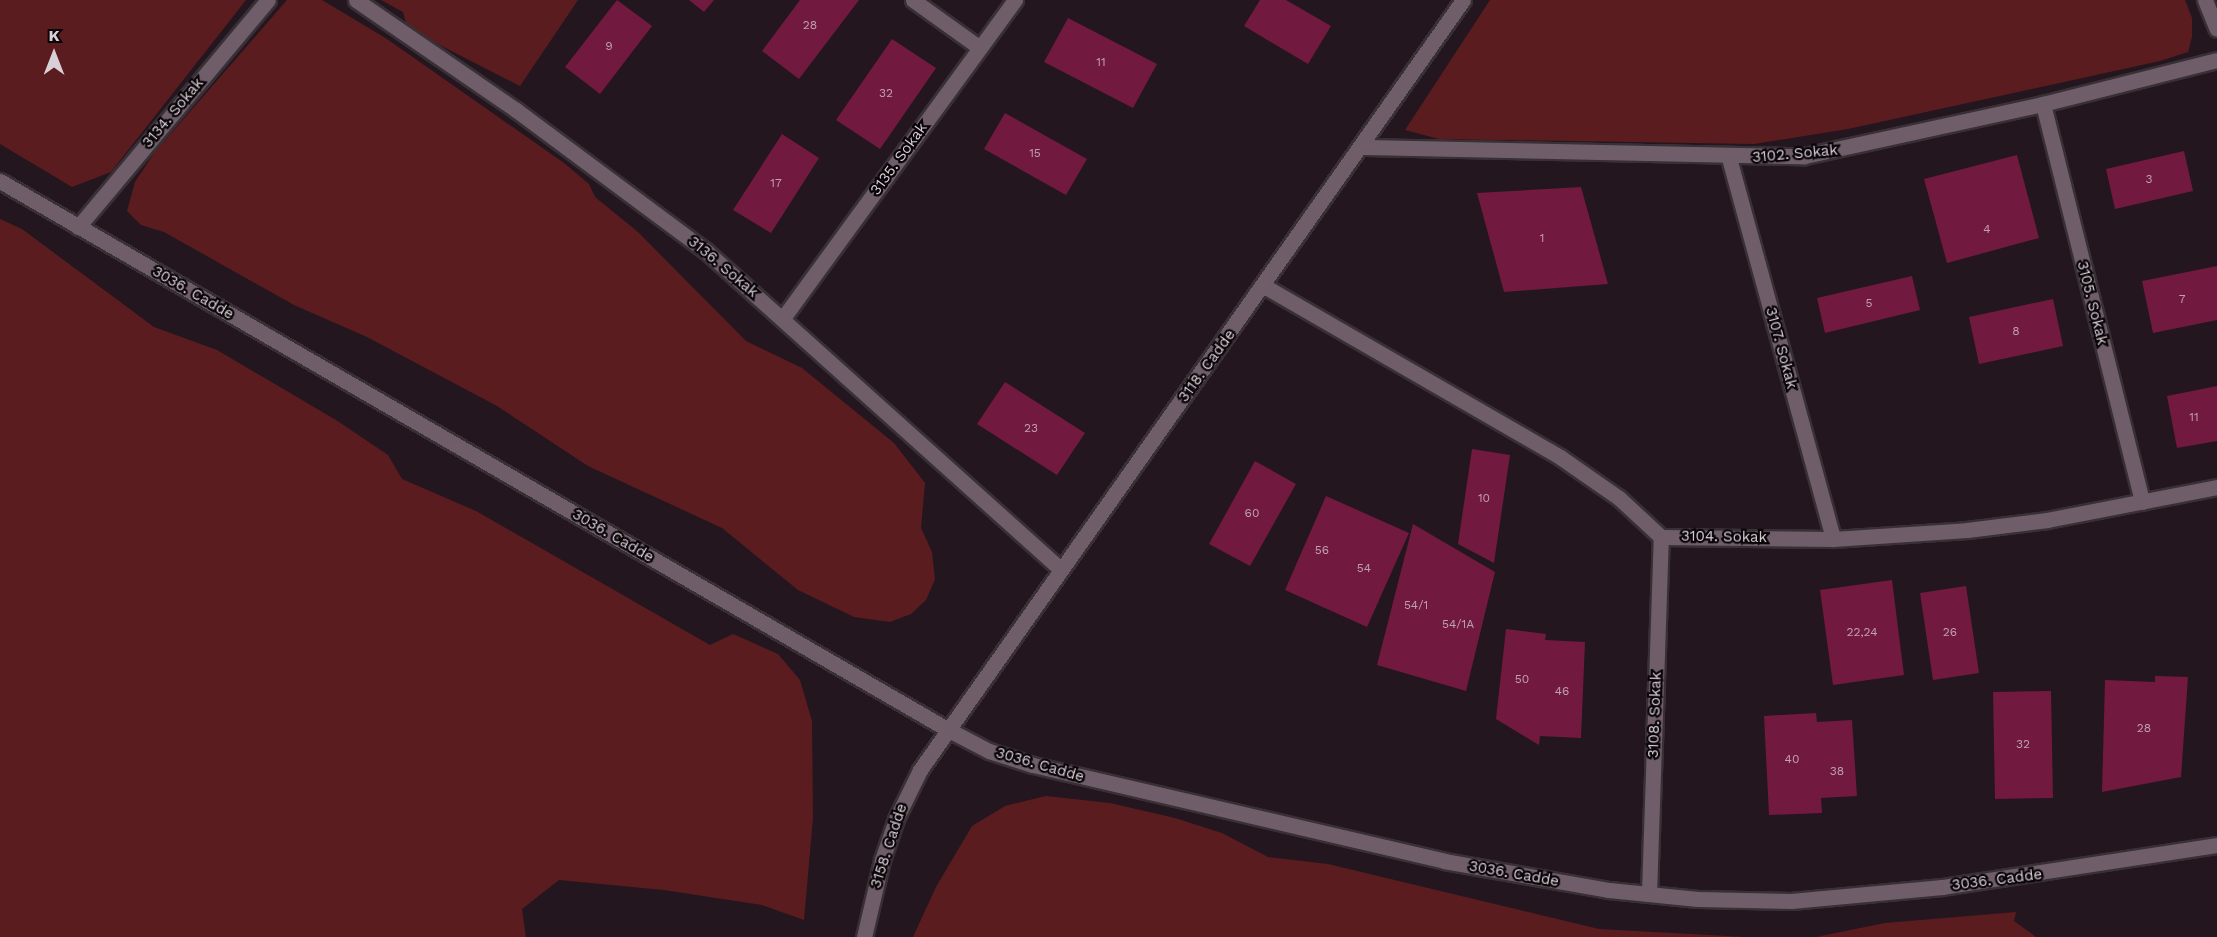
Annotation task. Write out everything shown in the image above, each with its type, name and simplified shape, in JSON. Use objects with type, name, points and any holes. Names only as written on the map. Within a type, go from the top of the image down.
[{"type":"street","name":"3134. Sokak","points":[[78,226],[268,0]]},
{"type":"street","name":"3136. Sokak","points":[[356,0],[619,185],[706,251],[1060,570]]},
{"type":"street","points":[[913,0],[980,48]]},
{"type":"street","name":"3135. Sokak","points":[[783,318],[1015,0]]},
{"type":"street","name":"3118. Cadde","points":[[946,729],[1264,286],[1463,0]]},
{"type":"street","points":[[2205,0],[2217,29]]},
{"type":"street","name":"3102. Sokak","points":[[1362,147],[1783,158],[1838,151],[2043,104],[2217,60]]},
{"type":"street","name":"3105. Sokak","points":[[2043,104],[2142,502]]},
{"type":"street","name":"3107. Sokak","points":[[1729,158],[1833,538]]},
{"type":"street","name":"3036. Cadde","points":[[0,181],[946,729],[989,750],[1056,772],[1444,861],[1649,894],[1747,902],[1824,898],[2051,873],[2217,845]]},
{"type":"street","name":"3104. Sokak","points":[[1264,286],[1560,457],[1619,498],[1661,537],[1833,538],[1967,531],[2217,487]]},
{"type":"street","name":"3108. Sokak","points":[[1649,894],[1661,537]]},
{"type":"street","name":"3158. Cadde","points":[[864,937],[896,819],[920,770],[946,729]]},
{"type":"shaded area","points":[[0,0],[246,0],[111,172],[72,187],[0,144]]},
{"type":"shaded area","points":[[287,0],[322,0],[387,39],[564,163],[589,184],[595,197],[638,232],[746,341],[802,368],[894,443],[925,483],[921,528],[932,552],[935,579],[926,600],[911,614],[890,622],[854,617],[798,590],[722,528],[588,466],[497,406],[367,337],[294,305],[164,232],[141,225],[127,211],[135,182],[154,153]]},
{"type":"shaded area","points":[[381,0],[578,0],[520,86],[426,38],[406,23],[403,12]]},
{"type":"shaded area","points":[[1490,0],[2185,0],[2192,18],[2192,37],[2188,52],[2160,61],[1848,129],[1754,144],[1439,139],[1405,130]]},
{"type":"shaded area","points":[[0,219],[22,229],[154,327],[217,350],[336,420],[388,455],[402,479],[476,511],[710,645],[733,634],[778,654],[800,680],[812,721],[813,818],[804,920],[762,905],[664,890],[559,880],[522,909],[526,937],[0,937]]},
{"type":"shaded area","points":[[1046,796],[1110,803],[1175,818],[1222,833],[1268,857],[1328,864],[1599,929],[1745,937],[913,937],[936,887],[972,826],[1005,806]]},
{"type":"shaded area","points":[[2016,912],[2014,921],[2036,937],[1816,937],[1885,923]]},
{"type":"building","points":[[617,0],[652,26],[600,94],[565,67]]},
{"type":"building","points":[[689,0],[714,0],[704,12]]},
{"type":"building","points":[[800,0],[859,0],[799,79],[762,51]]},
{"type":"building","points":[[1260,0],[1286,0],[1331,26],[1308,64],[1244,26]]},
{"type":"building","points":[[1068,18],[1157,64],[1133,108],[1044,62]]},
{"type":"building","points":[[892,39],[936,68],[880,149],[836,120]]},
{"type":"building","points":[[1005,113],[1087,159],[1066,195],[984,149]]},
{"type":"building","points":[[782,134],[819,158],[771,233],[733,210]]},
{"type":"building","points":[[2184,151],[2193,191],[2115,209],[2106,169]]},
{"type":"building","points":[[2017,155],[2039,238],[1947,263],[1924,179]]},
{"type":"building","points":[[1581,187],[1608,284],[1504,292],[1477,193]]},
{"type":"building","points":[[2217,266],[2217,320],[2153,333],[2142,281]]},
{"type":"building","points":[[1912,276],[1920,310],[1825,333],[1817,298]]},
{"type":"building","points":[[2053,299],[2063,346],[1979,364],[1969,317]]},
{"type":"building","points":[[1005,382],[1085,433],[1057,475],[977,424]]},
{"type":"building","points":[[2217,386],[2217,441],[2177,448],[2167,396]]},
{"type":"building","points":[[1472,449],[1510,455],[1494,563],[1458,544]]},
{"type":"building","points":[[1255,461],[1296,484],[1250,566],[1209,544]]},
{"type":"building","points":[[1326,496],[1409,533],[1367,627],[1285,590]]},
{"type":"building","points":[[1413,524],[1495,572],[1466,691],[1377,665]]},
{"type":"building","points":[[1892,580],[1904,675],[1833,685],[1820,590]]},
{"type":"building","points":[[1966,586],[1979,673],[1933,680],[1920,593]]},
{"type":"building","points":[[1506,629],[1546,634],[1545,640],[1585,642],[1581,738],[1540,736],[1539,745],[1496,719]]},
{"type":"building","points":[[2155,676],[2188,677],[2181,777],[2102,792],[2105,680],[2155,682]]},
{"type":"building","points":[[2051,691],[2053,798],[1995,799],[1993,692]]},
{"type":"building","points":[[1816,713],[1817,722],[1852,720],[1857,796],[1821,798],[1822,813],[1769,815],[1764,716]]}]
